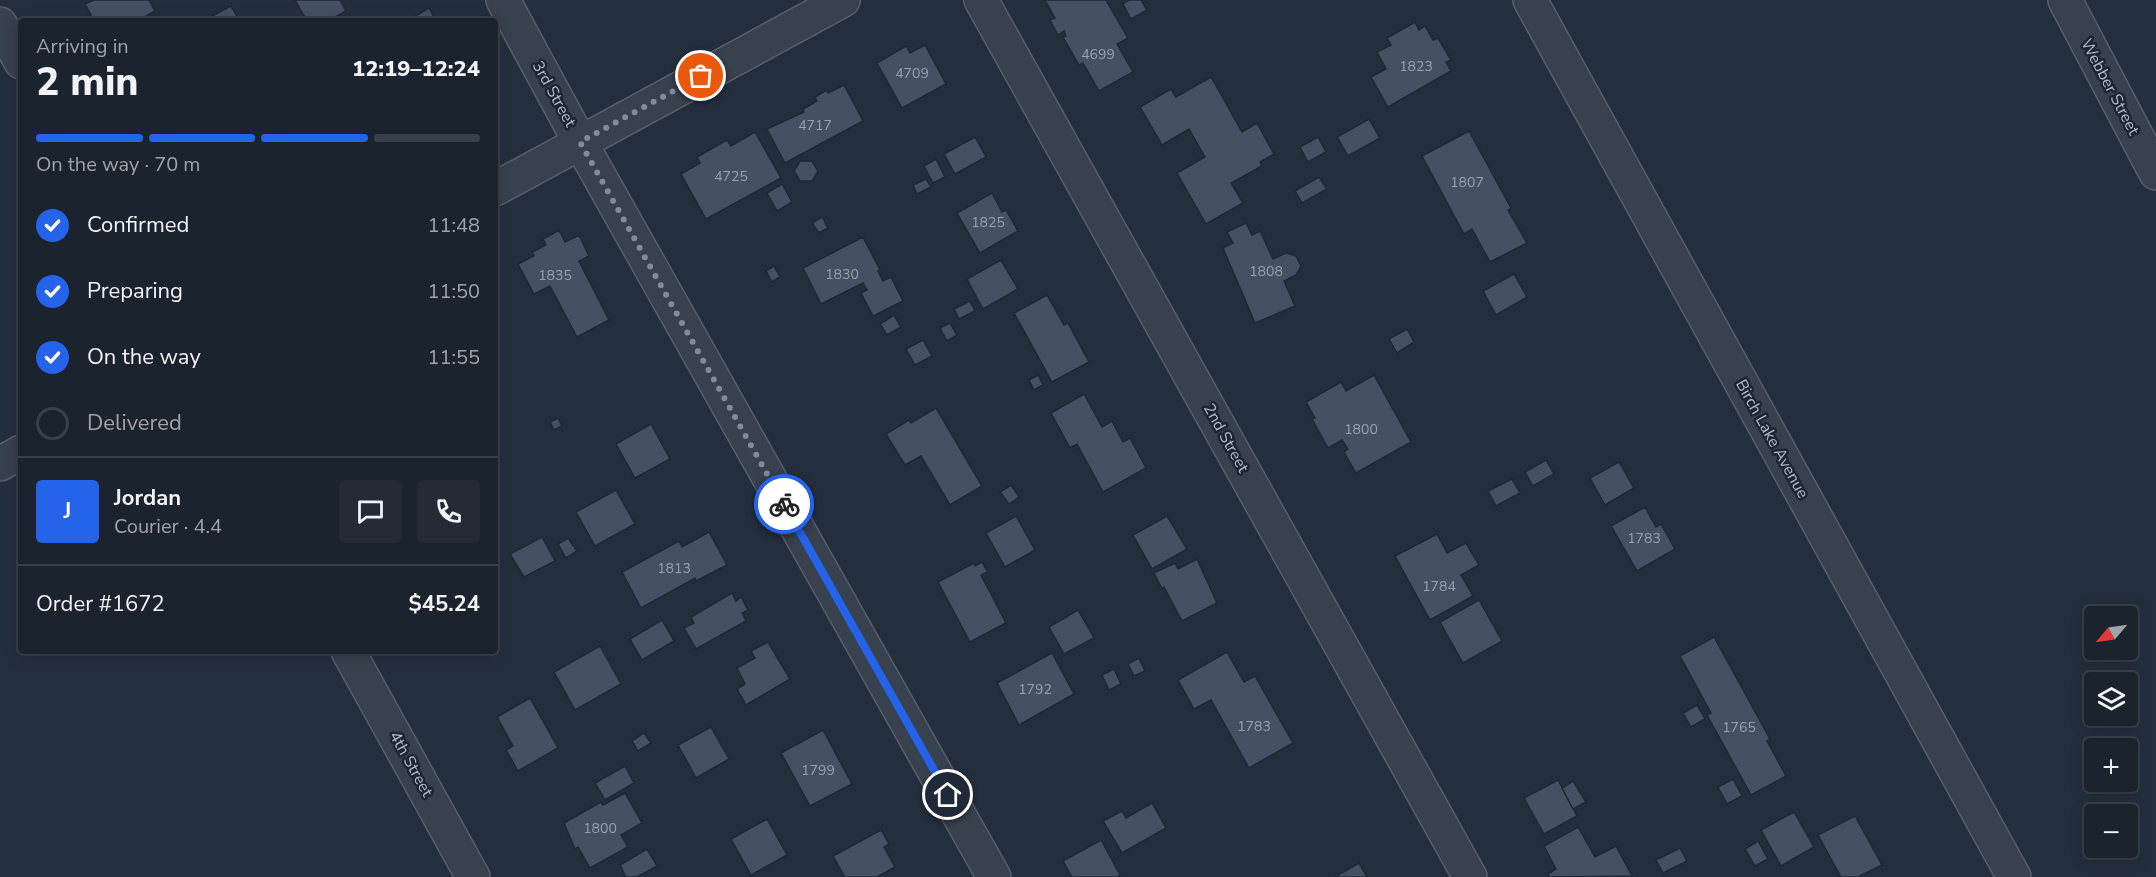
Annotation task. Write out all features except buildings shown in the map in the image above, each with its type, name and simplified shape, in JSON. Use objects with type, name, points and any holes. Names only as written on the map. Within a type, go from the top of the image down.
[{"type":"street","name":"3rd Street","points":[[503,0],[580,142],[994,877]]},
{"type":"street","points":[[498,187],[843,0]]},
{"type":"street","name":"2nd Street","points":[[981,0],[1470,877]]},
{"type":"street","name":"Birch Lake Avenue","points":[[1530,0],[2014,877]]},
{"type":"street","name":"Webber Street","points":[[2065,0],[2156,173]]},
{"type":"street","points":[[0,24],[18,57]]},
{"type":"street","points":[[0,464],[18,454]]},
{"type":"street","name":"4th Street","points":[[350,654],[473,877]]},
{"type":"way so far","points":[[701,76],[580,142],[784,504]]},
{"type":"route","points":[[784,504],[948,795]]}]
